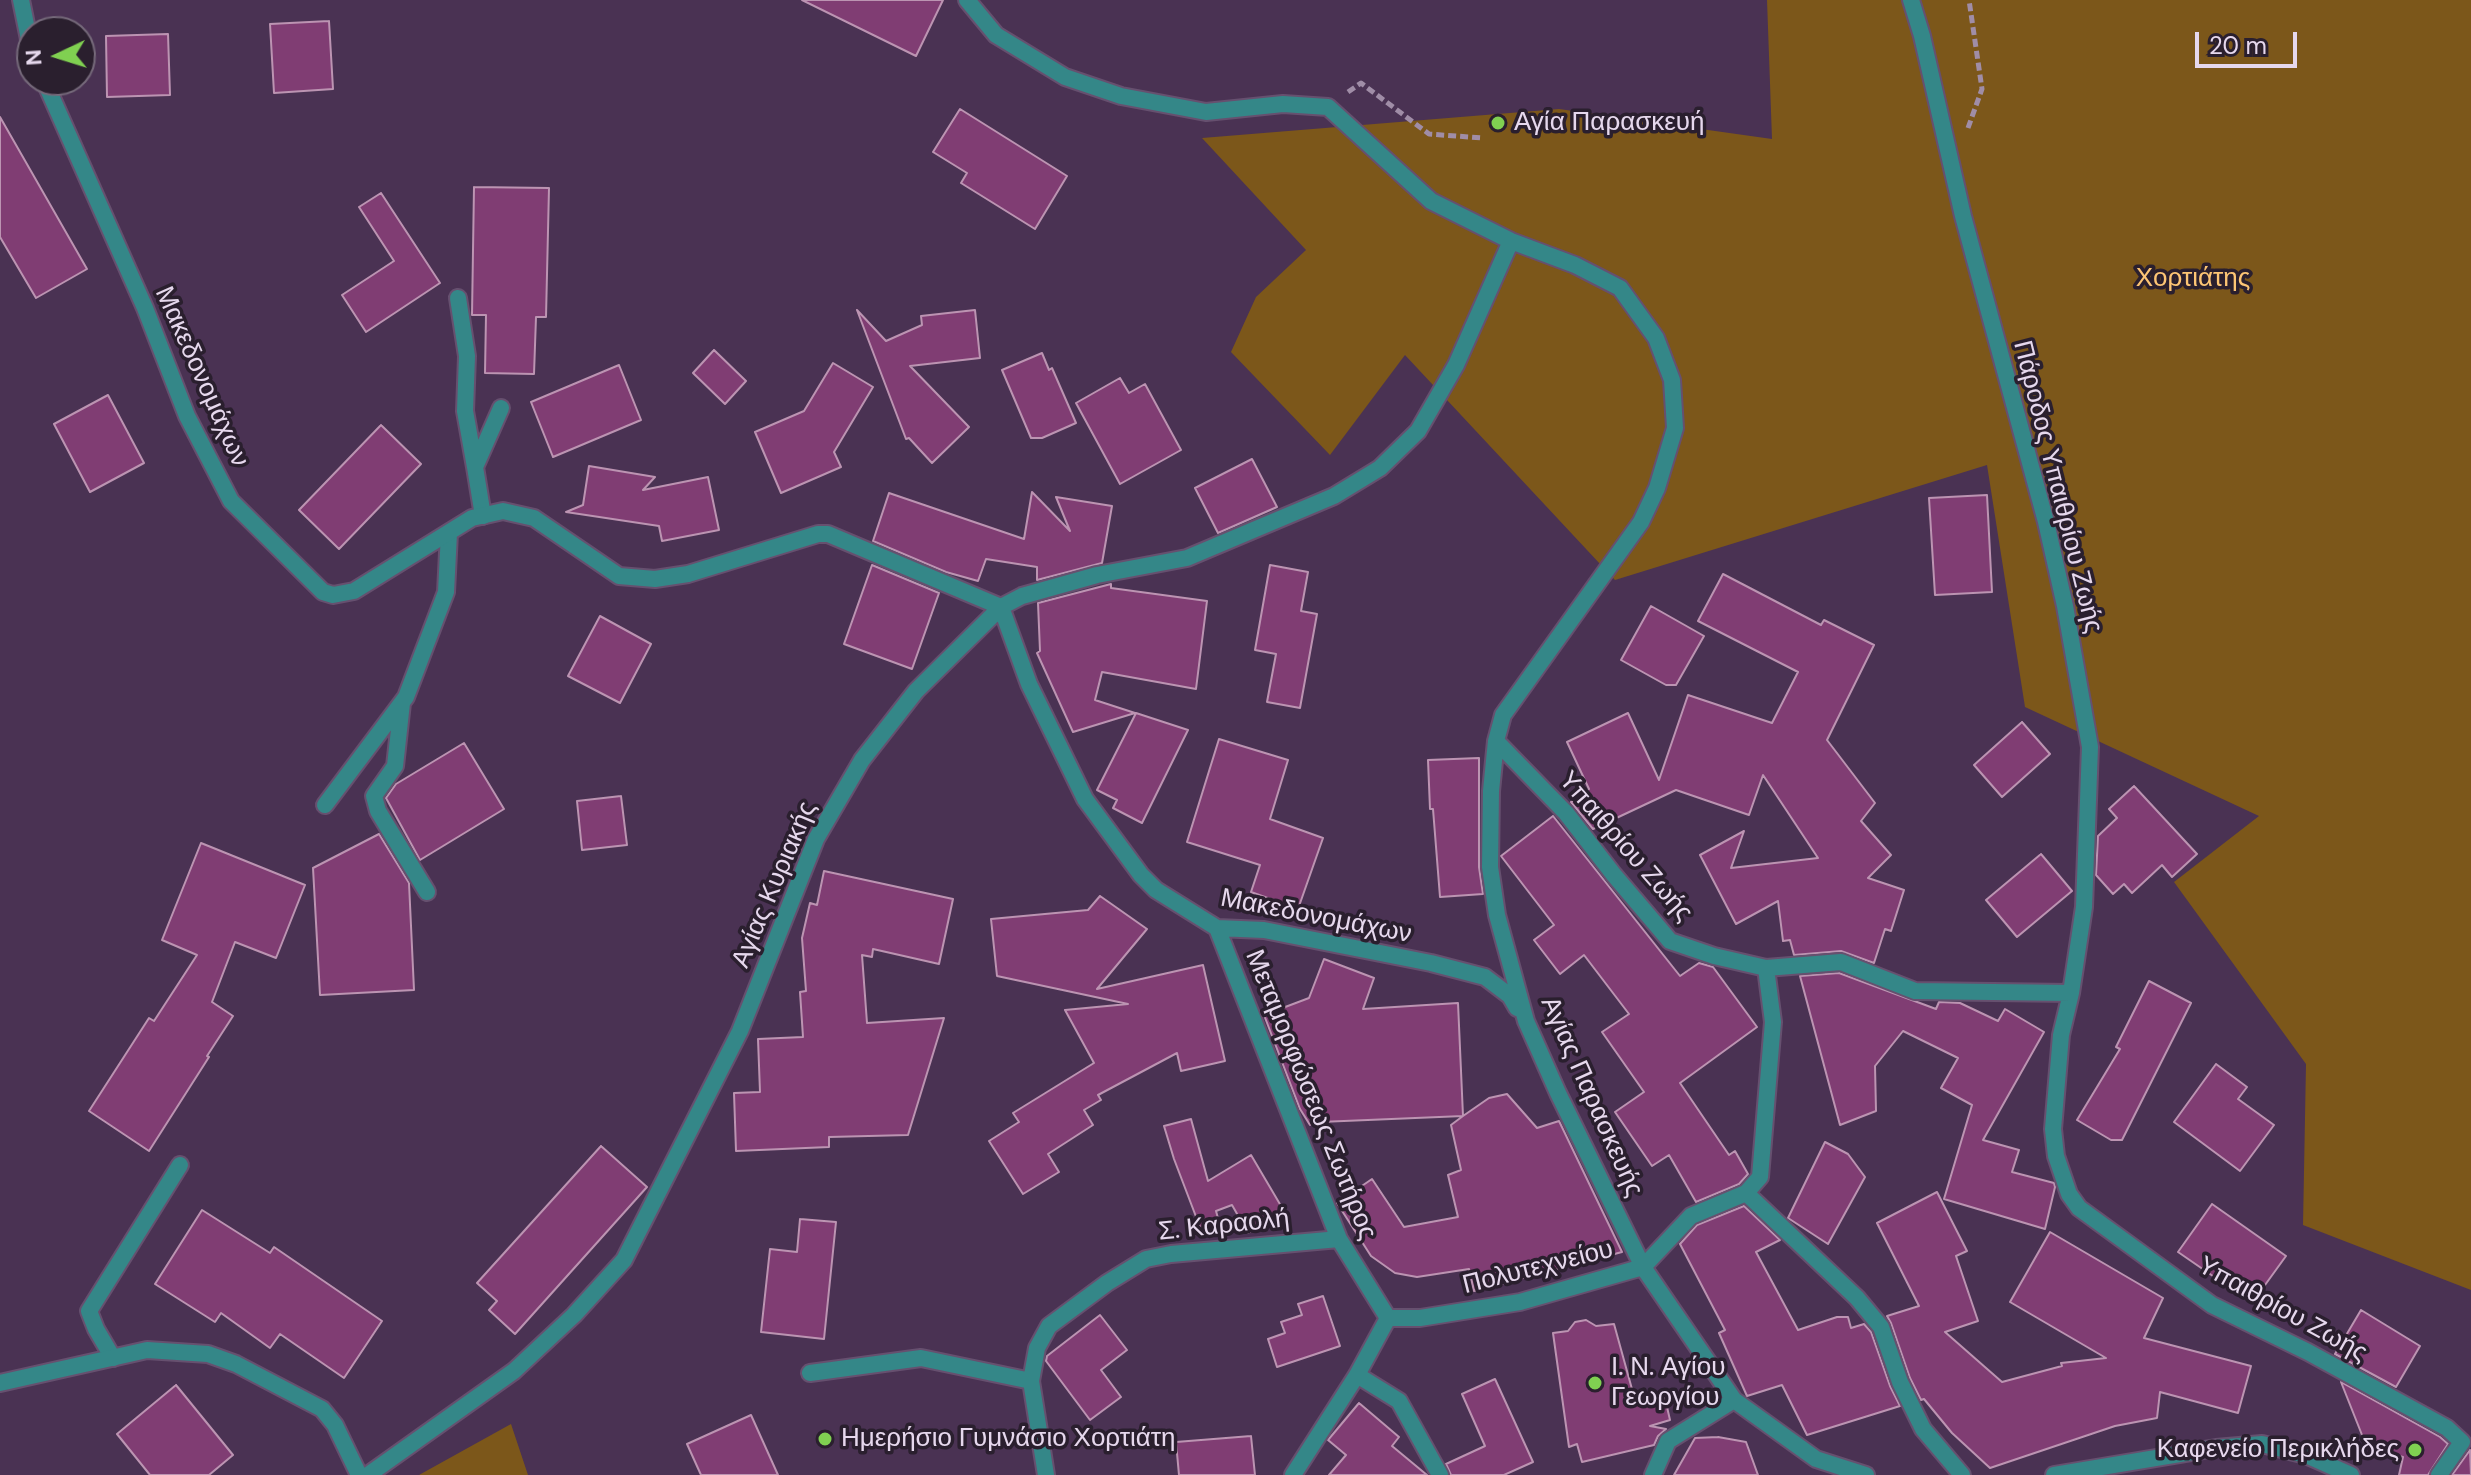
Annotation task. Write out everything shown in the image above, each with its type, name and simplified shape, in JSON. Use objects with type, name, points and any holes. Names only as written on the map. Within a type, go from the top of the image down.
[{"type":"street","points":[[967,0],[996,35],[1065,77],[1121,96],[1206,112],[1283,104],[1328,107]]},
{"type":"street","name":"Πάροδος Υπαιθρίου Ζωής","points":[[1911,0],[1963,216],[2046,522],[2065,606],[2090,747],[2084,907],[2071,993]]},
{"type":"street","name":"Μακεδονομάχων","points":[[51,96],[145,308],[187,416],[231,501],[323,592],[333,595],[354,591],[472,518],[503,511],[534,518],[619,576],[655,579],[688,574],[803,538],[828,534],[1001,607],[1029,684],[1085,799],[1141,875],[1156,890],[1217,928],[1264,930],[1431,963],[1485,977],[1510,996],[1526,1021]]},
{"type":"street","name":"Αγίας Παρασκευής","points":[[1328,107],[1431,201],[1511,241],[1575,265],[1620,288],[1656,338],[1672,380],[1675,428],[1657,488],[1641,522],[1503,715],[1496,741],[1491,791],[1490,867],[1497,915],[1526,1021],[1643,1267],[1734,1400],[1816,1459],[1866,1475]]},
{"type":"street","name":"Αγίας Κυριακής","points":[[368,1475],[514,1371],[574,1315],[624,1260],[740,1031],[816,839],[862,760],[916,691],[1001,607],[1022,596],[1097,575],[1187,558],[1334,496],[1380,468],[1418,431],[1456,365],[1511,241]]},
{"type":"street","points":[[458,298],[467,356],[465,411],[483,516]]},
{"type":"street","points":[[475,467],[501,408]]},
{"type":"street","points":[[325,805],[402,701],[446,592],[449,533]]},
{"type":"street","points":[[402,701],[395,766],[374,796],[378,811],[427,892]]},
{"type":"street","name":"Υπαιθρίου Ζωής","points":[[1496,741],[1566,813],[1670,941],[1714,956],[1766,968],[1841,962],[1915,991],[2071,993],[2061,1035],[2053,1129],[2056,1156],[2069,1194],[2079,1208],[2212,1305],[2308,1352],[2447,1428],[2462,1442],[2439,1475]]},
{"type":"street","name":"Μεταμορφώσεως Σωτήρος","points":[[1217,928],[1339,1239],[1388,1318]]},
{"type":"street","points":[[1766,968],[1773,1022],[1760,1177],[1746,1193],[1857,1298],[1881,1327],[1900,1382],[1923,1429],[1962,1475]]},
{"type":"street","points":[[113,1358],[89,1311],[180,1165]]},
{"type":"street","name":"Πολυτεχνείου","points":[[1388,1318],[1420,1318],[1520,1302],[1643,1267],[1691,1216],[1746,1193]]},
{"type":"street","name":"Σ. Καραολή","points":[[1046,1475],[1031,1381],[1037,1348],[1049,1326],[1107,1283],[1146,1259],[1339,1239]]},
{"type":"street","points":[[1293,1475],[1357,1375],[1388,1318]]},
{"type":"street","points":[[0,1383],[147,1350],[208,1354],[236,1364],[322,1409],[335,1425],[359,1475]]},
{"type":"street","points":[[810,1373],[921,1358],[1031,1381]]},
{"type":"street","points":[[1357,1375],[1399,1401],[1440,1475]]},
{"type":"street","points":[[1653,1475],[1668,1441],[1734,1400]]},
{"type":"street","points":[[2054,1475],[2216,1448],[2262,1444],[2306,1455],[2351,1475]]},
{"type":"path","points":[[1967,131],[1982,89],[1969,0]]},
{"type":"path","points":[[1328,107],[1361,83],[1429,134],[1482,138]]},
{"type":"green space","name":"Χορτιάτης","points":[[1767,0],[2471,0],[2471,1290],[2303,1225],[2306,1064],[2174,882],[2259,816],[2025,707],[1987,465],[1615,580],[1405,355],[1330,455],[1231,352],[1256,297],[1306,250],[1202,138],[1559,109],[1772,139]]},
{"type":"green space","points":[[511,1424],[528,1475],[419,1475]]},
{"type":"building","points":[[802,0],[943,0],[916,56]]},
{"type":"building","points":[[329,21],[333,89],[274,93],[270,24]]},
{"type":"building","points":[[168,34],[170,95],[107,97],[106,36]]},
{"type":"building","points":[[960,109],[1067,176],[1035,229],[961,183],[967,173],[933,152]]},
{"type":"building","points":[[0,117],[87,269],[36,298],[0,237]]},
{"type":"building","points":[[474,187],[549,188],[546,317],[536,317],[534,374],[485,373],[486,315],[472,315]]},
{"type":"building","points":[[381,193],[440,283],[366,332],[342,295],[394,261],[359,207]]},
{"type":"building","points":[[857,310],[886,341],[922,325],[921,316],[975,310],[980,358],[910,366],[969,427],[932,463],[909,438],[906,439]]},
{"type":"building","points":[[714,350],[746,381],[725,404],[693,373]]},
{"type":"building","points":[[1042,353],[1049,370],[1052,368],[1076,423],[1042,438],[1031,438],[1002,370]]},
{"type":"building","points":[[833,363],[873,387],[834,452],[841,467],[781,493],[755,432],[804,411]]},
{"type":"building","points":[[619,365],[641,420],[553,457],[531,402]]},
{"type":"building","points":[[1120,378],[1129,393],[1145,384],[1181,450],[1120,484],[1076,403]]},
{"type":"building","points":[[108,395],[144,463],[90,492],[54,424]]},
{"type":"building","points":[[381,425],[421,464],[339,549],[299,510]]},
{"type":"building","points":[[1252,459],[1277,507],[1218,533],[1195,488]]},
{"type":"building","points":[[589,466],[655,477],[643,490],[708,477],[719,530],[662,541],[659,526],[566,512],[583,505]]},
{"type":"building","points":[[1032,492],[1070,531],[1056,497],[1112,506],[1102,563],[1037,580],[1037,567],[986,559],[978,581],[946,572],[873,541],[889,493],[1024,539]]},
{"type":"building","points":[[1987,495],[1992,592],[1935,595],[1929,498]]},
{"type":"building","points":[[872,565],[939,593],[912,669],[844,644]]},
{"type":"building","points":[[1270,565],[1308,572],[1301,611],[1317,614],[1300,708],[1267,702],[1276,654],[1255,650]]},
{"type":"building","points":[[1723,574],[1821,625],[1824,620],[1874,645],[1827,740],[1875,803],[1861,821],[1891,855],[1868,878],[1904,890],[1891,931],[1885,929],[1874,963],[1841,951],[1794,955],[1790,940],[1783,941],[1778,901],[1736,924],[1700,855],[1744,831],[1731,868],[1818,858],[1763,775],[1749,815],[1676,790],[1593,829],[1571,802],[1589,789],[1567,742],[1628,713],[1659,780],[1688,695],[1772,723],[1798,672],[1698,621]]},
{"type":"building","points":[[1111,584],[1111,588],[1207,601],[1196,689],[1102,672],[1095,700],[1135,713],[1073,732],[1037,653],[1040,651],[1038,603]]},
{"type":"building","points":[[1651,606],[1704,636],[1676,685],[1666,685],[1621,660]]},
{"type":"building","points":[[600,616],[651,644],[620,703],[568,676]]},
{"type":"building","points":[[1136,713],[1188,730],[1142,823],[1113,808],[1117,800],[1097,790]]},
{"type":"building","points":[[2022,722],[2050,754],[2002,797],[1974,765]]},
{"type":"building","points":[[1219,739],[1288,760],[1270,819],[1323,838],[1298,909],[1251,892],[1260,865],[1187,842]]},
{"type":"building","points":[[464,743],[504,809],[420,860],[386,798],[396,784]]},
{"type":"building","points":[[1479,758],[1479,867],[1483,894],[1440,897],[1428,760]]},
{"type":"building","points":[[2134,786],[2197,854],[2172,877],[2162,865],[2132,893],[2124,884],[2113,894],[2096,875],[2098,836],[2117,818],[2109,809]]},
{"type":"building","points":[[621,796],[627,845],[582,850],[577,801]]},
{"type":"building","points":[[1553,816],[1680,976],[1699,963],[1713,967],[1757,1027],[1680,1083],[1729,1155],[1735,1151],[1748,1174],[1739,1184],[1696,1202],[1669,1155],[1652,1166],[1615,1112],[1644,1092],[1602,1032],[1629,1014],[1584,955],[1560,974],[1534,940],[1554,925],[1501,856]]},
{"type":"building","points":[[379,834],[409,883],[414,990],[320,995],[313,868]]},
{"type":"building","points":[[201,843],[305,885],[276,958],[235,942],[212,1002],[233,1016],[149,1151],[89,1111],[149,1018],[154,1021],[197,955],[162,940]]},
{"type":"building","points":[[2041,854],[2072,891],[2017,937],[1986,900]]},
{"type":"building","points":[[824,871],[953,899],[939,964],[873,949],[872,957],[862,955],[867,1023],[944,1018],[908,1135],[829,1137],[829,1147],[736,1151],[734,1093],[760,1092],[758,1039],[803,1037],[800,992],[806,991],[802,938],[810,903],[817,905]]},
{"type":"building","points":[[1100,896],[1147,929],[1097,989],[1203,965],[1225,1061],[1181,1071],[1177,1053],[1098,1095],[1101,1100],[1084,1110],[1093,1125],[1048,1154],[1059,1172],[1023,1194],[989,1141],[1019,1122],[1013,1113],[1094,1063],[1065,1010],[1128,1004],[997,976],[991,919],[1088,910]]},
{"type":"building","points":[[1324,959],[1374,978],[1363,1009],[1458,1003],[1463,1116],[1320,1122],[1318,1119],[1310,1125],[1300,1109],[1264,1015],[1309,998]]},
{"type":"building","points":[[1839,973],[1936,1009],[1939,1002],[1960,1003],[1998,1021],[2005,1009],[2044,1032],[1983,1140],[2019,1150],[2012,1172],[2054,1183],[2045,1229],[1944,1199],[1972,1105],[1941,1088],[1958,1058],[1903,1031],[1875,1066],[1876,1111],[1840,1125],[1800,976]]},
{"type":"building","points":[[2149,981],[2191,1003],[2122,1140],[2111,1140],[2077,1120],[2120,1049],[2116,1047]]},
{"type":"building","points":[[2216,1064],[2247,1087],[2238,1099],[2274,1125],[2240,1171],[2174,1122]]},
{"type":"building","points":[[1507,1094],[1537,1128],[1559,1121],[1622,1252],[1474,1291],[1469,1269],[1417,1277],[1395,1273],[1371,1256],[1337,1203],[1372,1179],[1404,1227],[1458,1217],[1448,1175],[1461,1170],[1451,1125],[1489,1098]]},
{"type":"building","points":[[1191,1119],[1208,1181],[1251,1155],[1284,1211],[1248,1233],[1232,1205],[1216,1211],[1221,1229],[1203,1235],[1164,1126]]},
{"type":"building","points":[[1825,1142],[1848,1154],[1865,1177],[1828,1244],[1788,1218]]},
{"type":"building","points":[[601,1146],[647,1187],[515,1334],[489,1310],[497,1301],[477,1283]]},
{"type":"building","points":[[1937,1192],[1967,1251],[1956,1256],[1978,1321],[1945,1332],[2002,1382],[2062,1366],[2061,1363],[2106,1358],[2010,1302],[2050,1232],[2163,1298],[2144,1338],[2251,1366],[2238,1413],[2160,1392],[2157,1418],[2115,1426],[1990,1468],[1952,1433],[1924,1399],[1921,1400],[1887,1316],[1919,1306],[1877,1223]]},
{"type":"building","points":[[2212,1204],[2286,1256],[2252,1303],[2178,1252]]},
{"type":"building","points":[[1744,1206],[1780,1240],[1756,1252],[1798,1330],[1837,1317],[1848,1317],[1851,1328],[1864,1324],[1871,1332],[1900,1406],[1807,1435],[1782,1385],[1747,1396],[1719,1333],[1725,1330],[1680,1244],[1697,1225]]},
{"type":"building","points":[[202,1210],[270,1253],[274,1247],[382,1321],[344,1378],[280,1334],[270,1348],[221,1313],[215,1322],[155,1284]]},
{"type":"building","points":[[800,1219],[836,1222],[824,1339],[761,1332],[770,1249],[797,1252]]},
{"type":"building","points":[[1323,1296],[1340,1346],[1277,1367],[1268,1339],[1285,1333],[1281,1322],[1302,1315],[1298,1304]]},
{"type":"building","points":[[2361,1310],[2420,1346],[2396,1387],[2335,1354]]},
{"type":"building","points":[[1100,1315],[1127,1350],[1101,1370],[1121,1397],[1090,1420],[1046,1361],[1047,1356]]},
{"type":"building","name":"Ι. Ν. Αγίου Γεωργίου","points":[[1586,1320],[1596,1326],[1614,1324],[1635,1400],[1664,1394],[1670,1420],[1650,1426],[1666,1429],[1654,1445],[1582,1462],[1577,1444],[1569,1447],[1553,1333],[1568,1331],[1575,1322]]},
{"type":"building","points":[[1495,1379],[1533,1462],[1504,1475],[1451,1475],[1446,1464],[1485,1446],[1462,1394]]},
{"type":"building","points":[[2341,1382],[2448,1444],[2428,1475],[2399,1475],[2403,1457],[2364,1440]]},
{"type":"building","points":[[176,1385],[233,1455],[209,1475],[150,1475],[117,1434]]},
{"type":"building","points":[[1359,1403],[1399,1437],[1392,1446],[1427,1475],[1329,1475],[1346,1455],[1328,1440]]},
{"type":"building","points":[[751,1415],[778,1475],[701,1475],[687,1444]]},
{"type":"building","points":[[1251,1436],[1255,1475],[1179,1475],[1176,1442]]},
{"type":"building","points":[[1718,1437],[1746,1442],[1758,1475],[1674,1475],[1695,1438]]},
{"type":"building","points":[[2470,1450],[2471,1475],[2452,1475]]},
{"type":"place","name":"Αγία Παρασκευή","points":[[1498,123]]},
{"type":"place","name":"Ι. Ν. Αγίου Γεωργίου","points":[[1595,1383]]},
{"type":"place","name":"Ημερήσιο Γυμνάσιο Χορτιάτη","points":[[825,1439]]},
{"type":"place","name":"Καφενείο Περικλήδες","points":[[2415,1450]]}]
